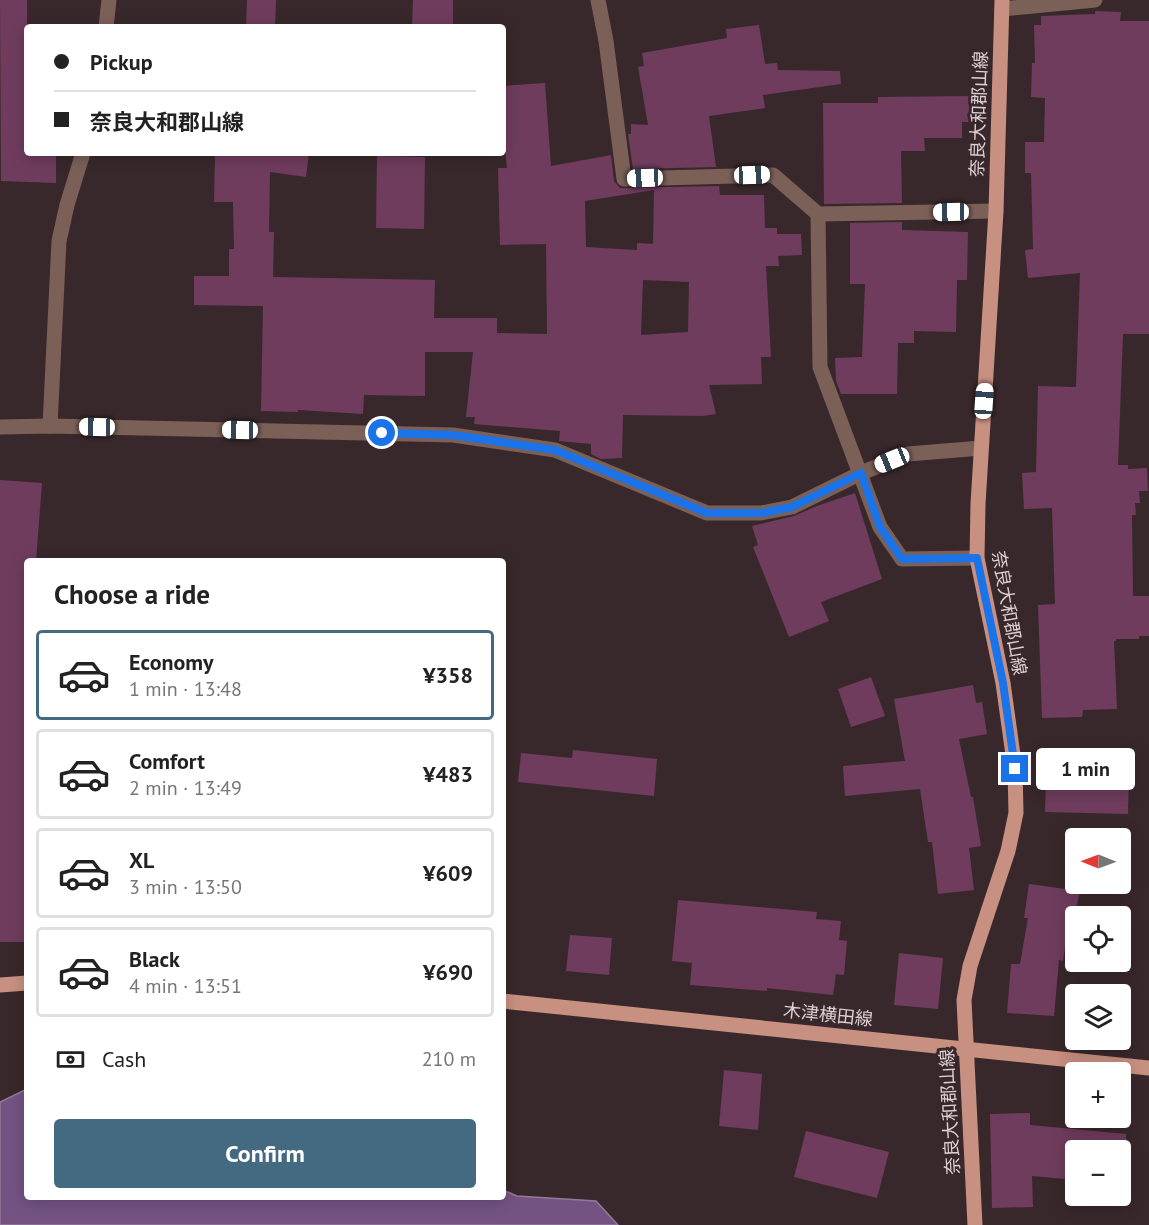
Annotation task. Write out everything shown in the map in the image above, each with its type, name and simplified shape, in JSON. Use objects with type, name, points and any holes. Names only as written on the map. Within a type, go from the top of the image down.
[{"type":"main road","name":"奈良大和郡山線","points":[[975,1225],[964,1000],[970,966],[1008,851],[1016,813],[1015,769],[1003,683],[977,558],[981,448],[996,211],[1002,5]]},
{"type":"main road","points":[[0,985],[24,983]]},
{"type":"main road","name":"木津横田線","points":[[506,1001],[1149,1068]]},
{"type":"street","points":[[106,24],[109,0]]},
{"type":"street","points":[[598,0],[624,179],[773,174],[818,214],[996,211]]},
{"type":"street","points":[[1002,5],[1095,0]]},
{"type":"street","points":[[50,426],[59,241],[82,156]]},
{"type":"street","points":[[818,214],[820,366],[880,527],[902,559],[977,558]]},
{"type":"street","points":[[0,427],[50,426],[453,435],[555,450],[707,513],[761,513],[792,507],[861,473],[908,454],[981,448]]},
{"type":"shaded area","points":[[24,1090],[24,1200],[506,1200],[506,1191],[517,1196],[596,1201],[618,1225],[0,1225],[0,1102]]},
{"type":"building","points":[[0,0],[27,0],[27,24],[24,24],[24,156],[56,156],[56,183],[1,181]]},
{"type":"building","points":[[247,0],[276,0],[275,24],[246,24]]},
{"type":"building","points":[[413,0],[453,0],[453,24],[412,24]]},
{"type":"building","points":[[1095,11],[1121,12],[1120,21],[1149,21],[1149,334],[1123,334],[1118,465],[1128,465],[1128,469],[1147,468],[1148,491],[1139,491],[1140,503],[1135,503],[1136,515],[1132,515],[1133,596],[1149,596],[1149,636],[1114,641],[1117,709],[1083,710],[1082,717],[1042,718],[1038,605],[1055,604],[1052,508],[1024,509],[1022,473],[1036,472],[1038,386],[1076,387],[1080,273],[1028,278],[1025,250],[1033,249],[1031,173],[1025,173],[1025,142],[1044,142],[1045,98],[1031,97],[1032,63],[1035,63],[1034,25],[1041,25],[1041,16],[1095,14]]},
{"type":"building","points":[[759,25],[765,64],[777,63],[778,70],[840,71],[841,84],[763,95],[765,108],[709,116],[716,167],[633,169],[628,134],[631,134],[631,124],[648,125],[638,67],[644,66],[642,53],[727,38],[726,29]]},
{"type":"building","points":[[545,83],[551,166],[611,155],[614,181],[620,188],[719,186],[720,195],[764,195],[765,228],[777,228],[777,234],[801,234],[802,255],[778,256],[779,266],[766,266],[771,357],[761,357],[762,384],[709,385],[716,414],[703,416],[623,415],[622,458],[601,459],[591,454],[591,444],[559,441],[560,431],[474,424],[475,417],[466,417],[473,352],[425,352],[425,396],[364,395],[363,414],[298,410],[298,412],[261,411],[263,306],[194,305],[194,276],[229,276],[229,249],[234,249],[233,202],[214,202],[215,156],[309,156],[306,177],[270,172],[269,232],[274,232],[273,277],[435,280],[434,318],[497,318],[497,333],[547,334],[546,244],[500,245],[498,168],[507,168],[506,86]],"holes":[[[654,190],[653,244],[637,243],[637,250],[586,247],[585,201]],[[643,280],[689,282],[688,332],[641,335]]]},
{"type":"building","points":[[973,96],[973,122],[962,122],[962,138],[924,138],[925,151],[901,151],[902,203],[824,204],[823,103],[878,103],[878,97]]},
{"type":"building","points":[[377,156],[425,157],[424,229],[376,228]]},
{"type":"building","points":[[902,222],[902,230],[968,232],[967,280],[957,280],[956,332],[914,331],[914,343],[898,343],[897,394],[841,394],[836,381],[835,358],[862,357],[865,284],[850,284],[850,223]]},
{"type":"building","points":[[0,480],[42,483],[36,558],[24,558],[24,942],[0,942]]},
{"type":"building","points":[[855,493],[882,579],[821,602],[829,621],[789,637],[753,547],[758,545],[752,526],[794,516]]},
{"type":"building","points":[[871,677],[885,716],[851,727],[838,689]]},
{"type":"building","points":[[973,685],[976,703],[982,702],[987,734],[959,739],[971,797],[973,797],[981,846],[969,848],[974,890],[938,894],[932,842],[928,842],[920,789],[845,796],[843,766],[905,761],[894,699]]},
{"type":"building","points":[[573,750],[657,759],[654,796],[518,782],[521,753],[572,758]]},
{"type":"building","points":[[1088,767],[1129,769],[1128,814],[1045,812],[1046,773],[1088,775]]},
{"type":"building","points":[[1029,884],[1065,889],[1065,894],[1079,894],[1077,906],[1065,906],[1065,948],[1063,961],[1059,960],[1054,1016],[1007,1013],[1011,964],[1020,964],[1028,918],[1024,918]]},
{"type":"building","points":[[678,900],[817,912],[816,919],[841,921],[839,940],[847,941],[844,975],[836,974],[833,995],[767,988],[767,991],[690,985],[692,963],[672,961]]},
{"type":"building","points":[[570,935],[612,938],[609,975],[566,971]]},
{"type":"building","points":[[899,953],[943,958],[938,1009],[894,1005]]},
{"type":"building","points":[[724,1070],[762,1074],[758,1130],[719,1126]]},
{"type":"building","points":[[1030,1113],[1030,1125],[1126,1134],[1126,1140],[1065,1140],[1065,1179],[1032,1176],[1033,1207],[992,1208],[990,1114]]},
{"type":"building","points":[[806,1131],[889,1152],[877,1198],[794,1177]]},
{"type":"route","points":[[382,433],[453,435],[555,450],[707,513],[761,513],[792,507],[861,473],[880,527],[902,559],[977,558],[1003,683],[1015,769]]}]
